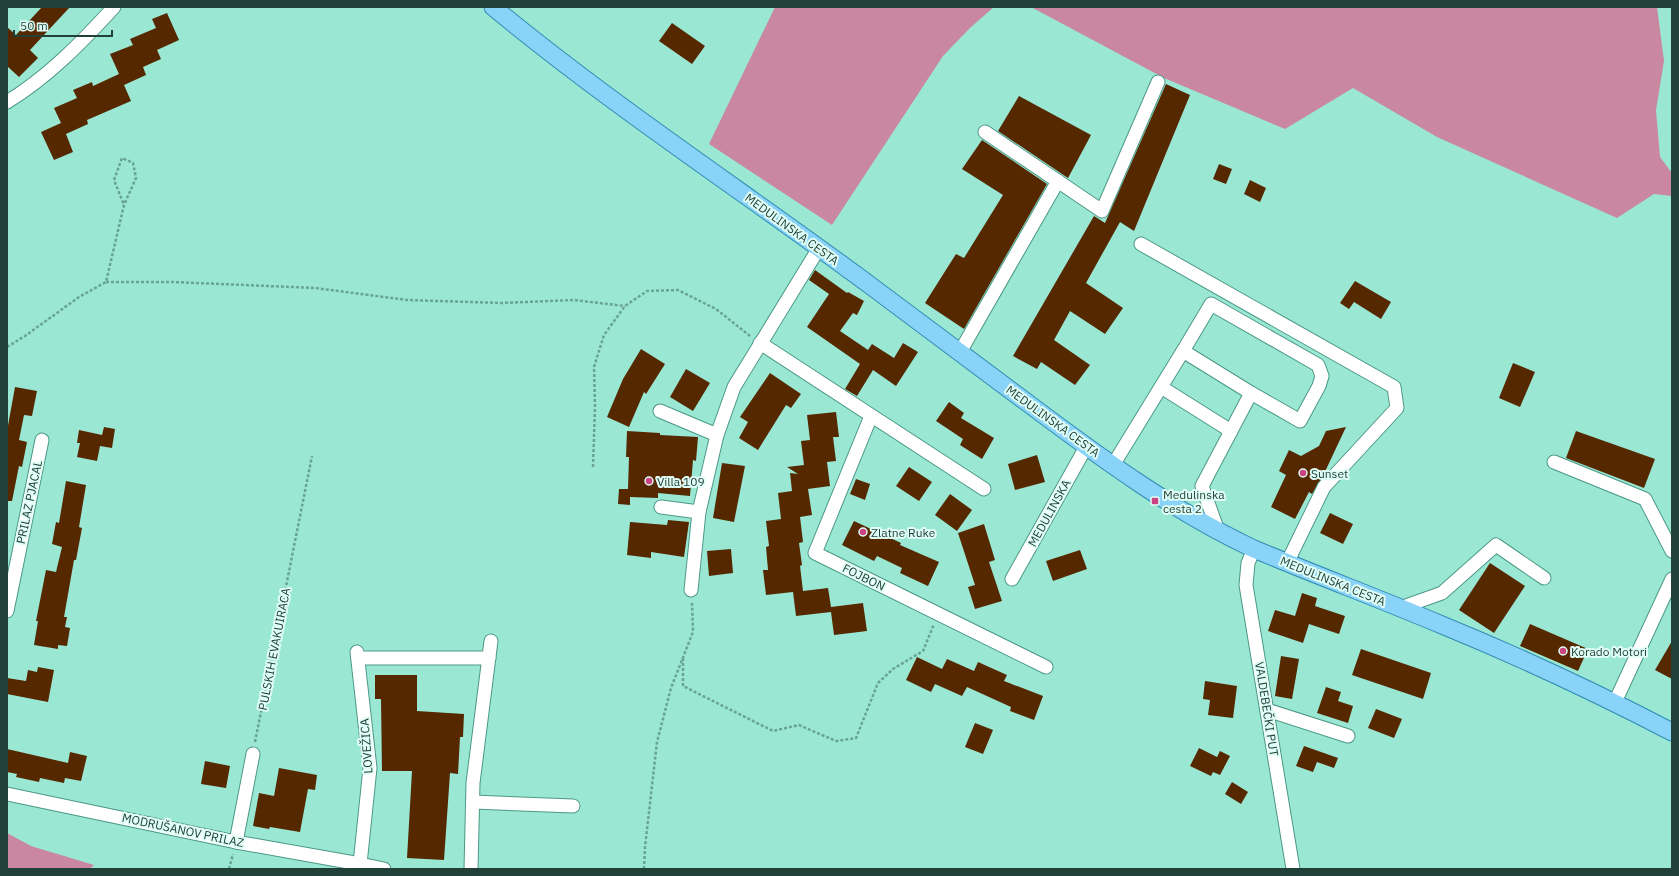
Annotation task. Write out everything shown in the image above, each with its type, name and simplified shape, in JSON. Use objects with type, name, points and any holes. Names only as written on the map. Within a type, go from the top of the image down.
[{"type":"main road","name":"MEDULINSKA CESTA","points":[[493,7],[596,88],[819,248],[1086,447],[1186,513],[1254,549],[1400,608],[1515,657],[1614,702],[1672,732]]},
{"type":"street","points":[[7,102],[36,82],[85,39],[114,7]]},
{"type":"street","points":[[985,132],[1102,211],[1158,82]]},
{"type":"street","points":[[960,352],[1058,181]]},
{"type":"street","points":[[1141,244],[1394,387],[1397,408],[1324,487],[1287,563]]},
{"type":"street","points":[[691,590],[699,512],[718,435],[734,387],[819,248]]},
{"type":"street","points":[[1113,465],[1211,304],[1318,365],[1322,376],[1319,386],[1300,421],[1183,351]]},
{"type":"street","points":[[760,343],[984,489]]},
{"type":"street","points":[[1161,387],[1231,431]]},
{"type":"street","points":[[1218,531],[1202,486],[1251,393]]},
{"type":"street","points":[[660,411],[718,435]]},
{"type":"street","name":"FOJBON","points":[[871,416],[815,553],[1046,668]]},
{"type":"street","name":"PRILAZ PJACAL","points":[[7,611],[42,440]]},
{"type":"street","name":"MEDULINSKA","points":[[1012,579],[1086,447]]},
{"type":"street","points":[[1554,462],[1645,499],[1672,552]]},
{"type":"street","points":[[661,507],[699,512]]},
{"type":"street","points":[[1400,608],[1442,593],[1496,545],[1544,578]]},
{"type":"street","name":"VALDEBEČKI PUT","points":[[1254,549],[1248,564],[1246,585],[1293,869]]},
{"type":"street","points":[[1614,702],[1672,579]]},
{"type":"street","points":[[471,869],[473,783],[491,641]]},
{"type":"street","name":"LOVEŽICA","points":[[360,864],[370,768],[357,655],[489,658]]},
{"type":"street","points":[[1267,710],[1348,736]]},
{"type":"street","points":[[236,842],[253,754]]},
{"type":"street","name":"MODRUŠANOV PRILAZ","points":[[7,794],[236,842],[360,864]]},
{"type":"street","points":[[473,802],[574,806]]},
{"type":"street","points":[[360,864],[384,869]]},
{"type":"path","points":[[106,282],[124,205],[136,178],[133,163],[122,158],[114,180],[124,205]]},
{"type":"path","points":[[7,346],[25,336],[78,297],[106,282],[173,282],[315,288],[407,300],[502,302],[574,300],[624,306]]},
{"type":"path","points":[[593,467],[595,408],[594,368],[604,335],[624,306],[647,291],[678,290],[716,310],[760,343]]},
{"type":"path","name":"PULSKIH EVAKUIRACA","points":[[253,754],[312,456]]},
{"type":"path","points":[[644,869],[645,847],[657,742],[671,688],[693,632],[691,590]]},
{"type":"path","points":[[683,658],[683,686],[773,731],[800,725],[836,741],[856,738],[878,683],[893,669],[923,651],[938,614]]},
{"type":"shaded area","points":[[775,7],[994,7],[970,28],[943,56],[832,225],[709,144]]},
{"type":"shaded area","points":[[1031,7],[1657,7],[1664,61],[1656,110],[1660,157],[1672,173],[1672,196],[1654,194],[1617,218],[1437,137],[1353,88],[1285,129],[1164,78]]},
{"type":"shaded area","points":[[7,833],[31,846],[94,865],[90,869],[7,869]]},
{"type":"building","points":[[42,7],[70,7],[30,50],[38,58],[19,77],[7,66],[7,27],[16,35]]},
{"type":"building","points":[[167,13],[179,40],[157,50],[161,59],[143,67],[146,75],[124,85],[131,101],[87,120],[88,124],[66,134],[73,152],[54,160],[41,132],[61,123],[54,108],[77,98],[73,90],[92,82],[93,86],[119,74],[110,54],[133,45],[130,39],[156,28],[152,19]]},
{"type":"building","points":[[672,23],[705,46],[692,64],[659,41]]},
{"type":"building","points":[[1166,84],[1190,95],[1134,231],[1120,222],[1086,283],[1123,308],[1105,334],[1070,311],[1054,340],[1090,365],[1075,385],[1041,362],[1037,369],[1013,356],[1094,216],[1105,223]]},
{"type":"building","points":[[1019,96],[1091,135],[1068,178],[998,131]]},
{"type":"building","points":[[982,140],[1047,184],[964,329],[925,303],[956,254],[964,258],[1003,195],[962,169]]},
{"type":"building","points":[[1219,164],[1232,169],[1226,184],[1213,179]]},
{"type":"building","points":[[1250,180],[1266,188],[1260,202],[1244,194]]},
{"type":"building","points":[[815,270],[847,293],[848,292],[864,301],[857,315],[853,313],[840,331],[868,350],[872,344],[894,358],[903,343],[918,352],[896,386],[873,370],[857,396],[845,389],[860,364],[807,327],[829,294],[809,280]]},
{"type":"building","points":[[1355,281],[1391,302],[1381,319],[1354,302],[1349,309],[1340,303]]},
{"type":"building","points":[[641,349],[665,364],[646,394],[644,392],[629,427],[607,417],[623,379]]},
{"type":"building","points":[[1513,363],[1535,372],[1520,407],[1499,398]]},
{"type":"building","points":[[686,369],[710,383],[693,411],[670,397]]},
{"type":"building","points":[[770,373],[801,394],[791,408],[786,405],[758,450],[739,438],[748,422],[740,417]]},
{"type":"building","points":[[15,387],[37,391],[32,416],[24,415],[19,440],[27,442],[22,467],[19,466],[12,501],[7,501],[7,431]]},
{"type":"building","points":[[949,402],[964,413],[961,418],[994,438],[982,459],[960,445],[963,439],[936,421]]},
{"type":"building","points":[[836,412],[839,437],[833,437],[836,461],[827,462],[830,486],[808,489],[812,515],[800,517],[803,542],[799,543],[803,591],[828,588],[831,607],[863,603],[867,631],[834,635],[831,612],[796,616],[793,592],[766,595],[763,570],[768,570],[766,547],[769,546],[766,521],[781,519],[778,493],[792,491],[790,473],[798,474],[787,467],[804,465],[801,441],[810,440],[807,415]]},
{"type":"building","points":[[104,427],[115,429],[112,448],[100,446],[97,461],[77,457],[80,443],[77,443],[79,430],[102,435]]},
{"type":"building","name":"Sunset","points":[[1346,427],[1322,478],[1312,494],[1309,492],[1295,519],[1271,507],[1286,475],[1279,471],[1289,450],[1301,456],[1319,446],[1326,431]]},
{"type":"building","points":[[627,431],[660,433],[660,435],[698,437],[696,461],[693,460],[690,496],[658,493],[658,498],[630,497],[630,505],[618,504],[619,489],[628,489],[629,457],[626,457]]},
{"type":"building","points":[[1576,431],[1655,459],[1644,488],[1566,458]]},
{"type":"building","points":[[1037,455],[1045,482],[1015,490],[1008,464]]},
{"type":"building","points":[[722,463],[745,466],[734,522],[713,518]]},
{"type":"building","points":[[909,467],[932,482],[919,501],[896,486]]},
{"type":"building","points":[[856,479],[870,484],[865,500],[850,494]]},
{"type":"building","points":[[66,481],[86,485],[79,527],[82,528],[76,560],[74,560],[64,617],[67,617],[65,627],[70,628],[67,646],[58,645],[58,649],[34,645],[38,621],[36,621],[46,570],[56,572],[62,547],[52,544],[56,522],[59,523]]},
{"type":"building","points":[[950,494],[972,510],[957,531],[935,515]]},
{"type":"building","points":[[1330,513],[1353,524],[1343,544],[1320,533]]},
{"type":"building","points":[[668,520],[689,522],[684,557],[651,552],[651,558],[627,555],[630,522],[667,525]]},
{"type":"building","points":[[854,521],[901,543],[900,545],[939,562],[928,586],[900,573],[902,568],[877,556],[874,561],[842,545]]},
{"type":"building","points":[[984,524],[995,560],[989,562],[1002,601],[975,609],[968,587],[975,585],[958,533]]},
{"type":"building","points":[[731,549],[733,573],[709,576],[707,551]]},
{"type":"building","points":[[1080,550],[1087,569],[1053,581],[1046,561]]},
{"type":"building","points":[[1490,563],[1525,586],[1494,633],[1459,610]]},
{"type":"building","points":[[1302,593],[1317,598],[1315,606],[1345,616],[1339,634],[1309,624],[1303,643],[1268,631],[1275,610],[1295,616]]},
{"type":"building","name":"Korado Motori","points":[[1530,624],[1588,649],[1578,671],[1520,646]]},
{"type":"building","points":[[1672,641],[1672,679],[1655,670]]},
{"type":"building","points":[[1361,649],[1431,673],[1423,699],[1352,675]]},
{"type":"building","points":[[1281,656],[1299,659],[1292,699],[1275,696]]},
{"type":"building","points":[[917,657],[942,669],[947,659],[974,671],[978,662],[1007,675],[1004,681],[1043,696],[1034,720],[1010,711],[1011,707],[967,687],[962,696],[935,684],[931,692],[906,680]]},
{"type":"building","points":[[38,667],[54,670],[48,702],[7,694],[7,678],[26,681],[28,670],[37,672]]},
{"type":"building","points":[[375,675],[417,675],[417,711],[464,714],[463,737],[460,737],[458,774],[450,773],[444,860],[407,858],[412,771],[382,771],[381,699],[375,699]]},
{"type":"building","points":[[1205,681],[1237,686],[1233,718],[1208,715],[1210,700],[1203,699]]},
{"type":"building","points":[[1326,687],[1341,692],[1338,701],[1353,706],[1348,723],[1317,713]]},
{"type":"building","points":[[1376,709],[1402,719],[1394,738],[1368,728]]},
{"type":"building","points":[[975,723],[993,730],[983,754],[965,747]]},
{"type":"building","points":[[1304,746],[1338,758],[1334,768],[1317,762],[1313,772],[1296,766]]},
{"type":"building","points":[[1199,748],[1217,757],[1220,751],[1230,756],[1220,775],[1213,772],[1211,776],[1190,766]]},
{"type":"building","points":[[7,749],[68,763],[70,752],[87,756],[81,781],[65,778],[64,783],[40,778],[39,782],[16,777],[17,774],[7,772]]},
{"type":"building","points":[[205,761],[230,766],[226,788],[201,784]]},
{"type":"building","points":[[279,768],[317,775],[315,790],[308,789],[300,832],[253,826],[259,793],[274,796]]},
{"type":"building","points":[[1232,782],[1248,792],[1241,804],[1225,794]]},
{"type":"place","name":"Sunset","points":[[1303,473]]},
{"type":"place","name":"Villa 109","points":[[649,481]]},
{"type":"place","name":"Medulinska cesta 2","points":[[1155,501]]},
{"type":"place","name":"Zlatne Ruke","points":[[863,532]]},
{"type":"place","name":"Korado Motori","points":[[1563,651]]}]
